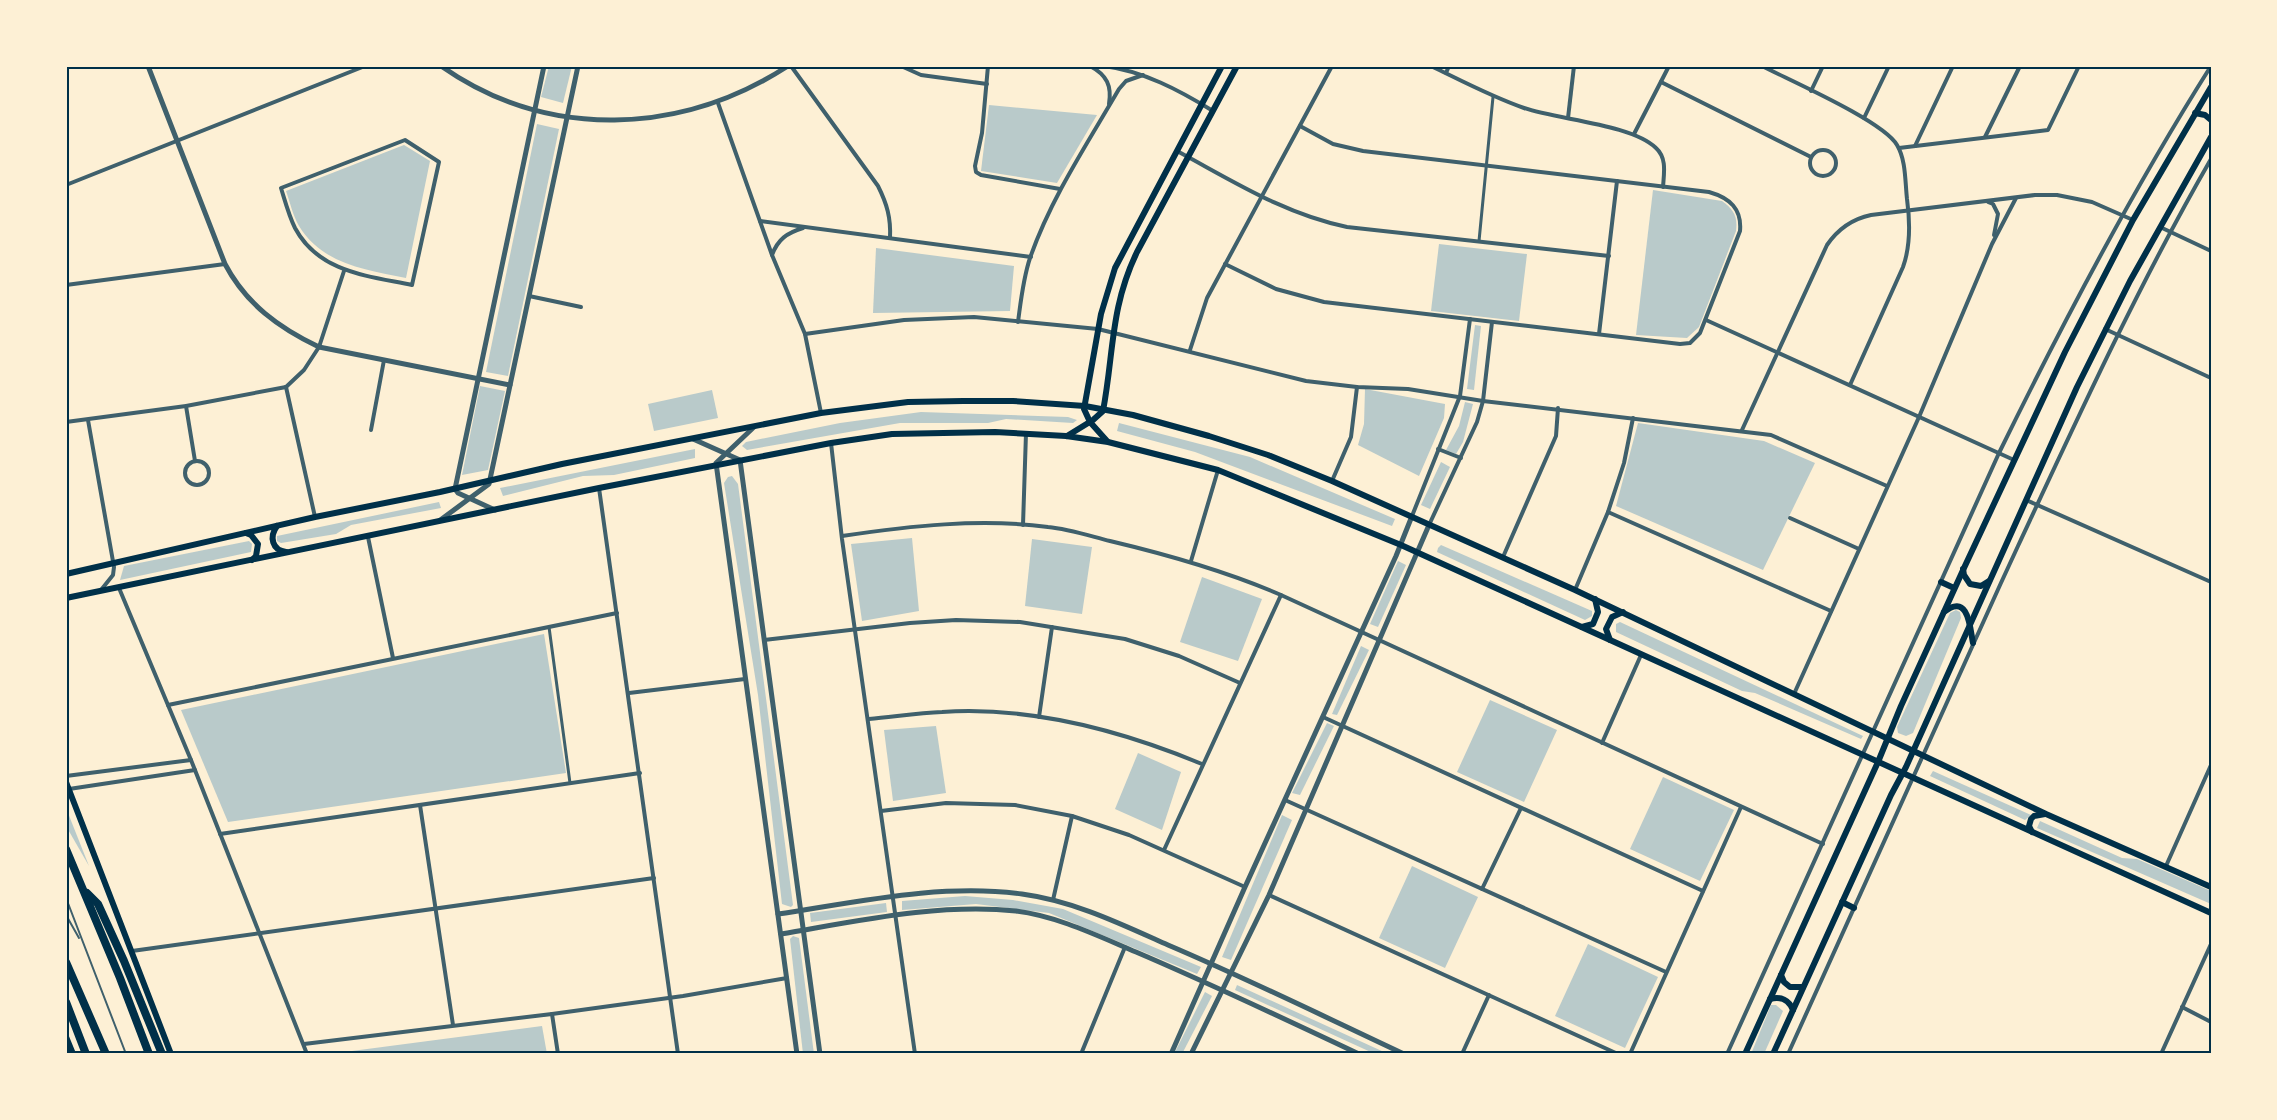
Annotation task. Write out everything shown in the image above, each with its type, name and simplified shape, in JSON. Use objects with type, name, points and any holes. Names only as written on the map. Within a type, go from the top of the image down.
[{"type":"highway","points":[[66,849],[149,1054]]},
{"type":"highway","points":[[83,889],[98,904],[162,1054]]},
{"type":"highway","points":[[66,962],[106,1054]]},
{"type":"highway","points":[[66,1002],[86,1054]]},
{"type":"main road","points":[[1108,442],[1086,416],[1085,406],[1105,299],[1118,261],[1222,66]]},
{"type":"main road","points":[[1066,436],[1102,414],[1113,331],[1121,292],[1132,262],[1237,66]]},
{"type":"main road","points":[[1745,1054],[1878,762],[1954,588],[2074,333],[2133,220],[2211,87]]},
{"type":"main road","points":[[2195,113],[2205,115],[2211,120]]},
{"type":"main road","points":[[1773,1054],[2105,329],[2211,137]]},
{"type":"main road","points":[[66,574],[562,464],[821,413],[908,402],[1013,401],[1085,406],[1133,415],[1239,445],[1332,481],[1623,612],[2046,814],[2211,886]]},
{"type":"main road","points":[[66,598],[599,488],[831,443],[892,434],[1026,433],[1108,442],[1218,470],[1401,545],[2211,913]]},
{"type":"main road","points":[[277,526],[273,532],[274,546],[280,551],[289,553]]},
{"type":"main road","points":[[245,533],[251,535],[258,544],[256,556],[252,560]]},
{"type":"main road","points":[[1964,568],[1964,576],[1970,584],[1981,586],[1990,580]]},
{"type":"main road","points":[[1941,582],[1954,588]]},
{"type":"main road","points":[[1581,627],[1593,624],[1598,612],[1595,599]]},
{"type":"main road","points":[[1944,613],[1949,608],[1960,608],[1968,615],[1973,643]]},
{"type":"main road","points":[[1610,640],[1606,629],[1612,617],[1623,612]]},
{"type":"main road","points":[[67,785],[171,1054]]},
{"type":"main road","points":[[2032,832],[2029,826],[2031,819],[2034,816],[2046,814]]},
{"type":"main road","points":[[1842,902],[1854,908]]},
{"type":"main road","points":[[1781,974],[1784,982],[1790,987],[1803,987]]},
{"type":"main road","points":[[1770,999],[1784,999],[1793,1010]]},
{"type":"main road","points":[[66,1037],[73,1054]]},
{"type":"street","points":[[148,66],[225,264],[238,287],[260,310],[294,335],[319,347],[510,385]]},
{"type":"street","points":[[66,185],[365,66]]},
{"type":"street","points":[[441,66],[495,96],[535,110],[567,117],[607,120],[647,119],[687,112],[718,103],[790,66],[878,186],[887,205],[891,222],[890,238]]},
{"type":"street","points":[[496,510],[458,493],[455,489],[544,66]]},
{"type":"street","points":[[438,522],[487,487],[490,481],[578,66]]},
{"type":"street","points":[[901,66],[921,75],[987,84]]},
{"type":"street","points":[[988,66],[976,172],[981,175],[1060,189]]},
{"type":"street","points":[[1090,66],[1100,71],[1107,80],[1111,91],[1108,109]]},
{"type":"street","points":[[1104,66],[1143,75],[1214,111]]},
{"type":"street","points":[[1190,350],[1203,306],[1332,66]]},
{"type":"street","points":[[1431,66],[1493,97],[1526,109],[1634,134],[1659,150],[1665,169],[1663,187]]},
{"type":"street","points":[[1446,73],[1449,66]]},
{"type":"street","points":[[1568,118],[1574,66]]},
{"type":"street","points":[[1634,134],[1669,66]]},
{"type":"street","points":[[1762,66],[1886,131],[1899,148],[1904,168],[1908,210],[1909,243],[1906,260],[1850,385]]},
{"type":"street","points":[[1811,91],[1823,66]]},
{"type":"street","points":[[1864,118],[1889,66]]},
{"type":"street","points":[[1914,146],[1953,66]]},
{"type":"street","points":[[1985,138],[2020,66]]},
{"type":"street","points":[[1899,148],[2048,130],[2079,66]]},
{"type":"street","points":[[1727,1054],[1999,453],[2122,214],[2211,66]]},
{"type":"street","points":[[1018,322],[1022,288],[1031,257],[1060,189],[1126,81],[1143,75]]},
{"type":"street","points":[[1661,82],[1811,157]]},
{"type":"street","points":[[1479,242],[1493,97]]},
{"type":"street","points":[[718,103],[772,255],[805,334],[821,413]]},
{"type":"street","points":[[1226,264],[1276,289],[1324,302],[1690,343],[1700,333],[1706,320],[1740,231],[1741,221],[1736,209],[1721,195],[1352,150],[1333,144],[1300,126]]},
{"type":"street","points":[[405,140],[439,162],[412,285],[344,271],[312,249],[301,237],[294,227],[281,188],[405,140]]},
{"type":"street","points":[[1826,150],[1835,159],[1835,168],[1830,174],[1817,176],[1811,170],[1811,157],[1817,151],[1826,150]]},
{"type":"street","points":[[1177,151],[1290,211],[1330,223],[1609,256]]},
{"type":"street","points":[[1788,1054],[1921,755],[2116,335],[2169,232],[2211,159]]},
{"type":"street","points":[[1599,334],[1617,181]]},
{"type":"street","points":[[1742,430],[1827,245],[1836,233],[1848,224],[1863,217],[1908,210],[2035,195],[2068,195],[2092,202],[2133,220]]},
{"type":"street","points":[[1794,694],[1919,417],[1992,244],[2016,198]]},
{"type":"street","points":[[1985,201],[1994,204],[1998,214],[1992,244]]},
{"type":"street","points":[[760,221],[1031,257]]},
{"type":"street","points":[[772,255],[779,241],[785,236],[806,227]]},
{"type":"street","points":[[2160,227],[2211,251]]},
{"type":"street","points":[[66,285],[225,264]]},
{"type":"street","points":[[66,422],[186,406],[286,387],[304,370],[319,347],[344,271]]},
{"type":"street","points":[[529,296],[581,307]]},
{"type":"street","points":[[805,334],[913,320],[974,317],[1113,331],[1291,378],[1357,387],[1408,389],[1483,401],[1558,408],[1771,435],[1887,486]]},
{"type":"street","points":[[1171,1054],[1401,545],[1460,396],[1470,319]]},
{"type":"street","points":[[1706,320],[2015,460]]},
{"type":"street","points":[[1191,1054],[1269,895],[1429,525],[1477,422],[1483,401],[1492,322]]},
{"type":"street","points":[[2105,329],[2211,378]]},
{"type":"street","points":[[371,430],[385,359]]},
{"type":"street","points":[[286,387],[315,517]]},
{"type":"street","points":[[1332,481],[1351,436],[1357,387]]},
{"type":"street","points":[[186,406],[195,461]]},
{"type":"street","points":[[1503,557],[1556,436],[1558,408]]},
{"type":"street","points":[[1575,590],[1608,512],[1624,464],[1633,418]]},
{"type":"street","points":[[88,420],[114,562],[113,574],[100,592]]},
{"type":"street","points":[[754,427],[717,461],[716,465],[797,1054]]},
{"type":"street","points":[[1023,525],[1026,433]]},
{"type":"street","points":[[693,439],[740,461],[820,1054]]},
{"type":"street","points":[[831,443],[915,1054]]},
{"type":"street","points":[[1438,449],[1461,458]]},
{"type":"street","points":[[195,461],[203,462],[209,472],[204,483],[197,485],[190,482],[186,476],[188,465],[195,461]]},
{"type":"street","points":[[1191,561],[1218,470]]},
{"type":"street","points":[[599,488],[678,1054]]},
{"type":"street","points":[[2026,500],[2211,582]]},
{"type":"street","points":[[1608,512],[1831,611]]},
{"type":"street","points":[[1790,518],[1859,549]]},
{"type":"street","points":[[842,536],[916,525],[1023,525],[1049,527],[1191,561],[1281,595],[1823,844]]},
{"type":"street","points":[[368,537],[393,658]]},
{"type":"street","points":[[119,588],[191,760],[307,1054]]},
{"type":"street","points":[[1164,850],[1281,595]]},
{"type":"street","points":[[168,705],[617,613]]},
{"type":"street","points":[[764,640],[910,623],[956,620],[1020,622],[1125,639],[1179,656],[1240,683]]},
{"type":"street","points":[[549,627],[570,783]]},
{"type":"street","points":[[1039,717],[1052,627]]},
{"type":"street","points":[[1602,743],[1641,655]]},
{"type":"street","points":[[629,693],[746,679]]},
{"type":"street","points":[[868,719],[944,712],[992,712],[1039,717],[1122,734],[1202,764]]},
{"type":"street","points":[[1323,717],[1703,891]]},
{"type":"street","points":[[66,776],[191,760]]},
{"type":"street","points":[[2166,866],[2209,777],[2211,765]]},
{"type":"street","points":[[67,785],[195,770]]},
{"type":"street","points":[[220,834],[640,772]]},
{"type":"street","points":[[1285,800],[1666,972]]},
{"type":"street","points":[[881,811],[946,803],[1015,805],[1072,816],[1099,824],[1164,850],[1245,887]]},
{"type":"street","points":[[420,805],[453,1025]]},
{"type":"street","points":[[1630,1054],[1741,807]]},
{"type":"street","points":[[1482,889],[1521,808]]},
{"type":"street","points":[[1053,900],[1072,816]]},
{"type":"street","points":[[132,951],[654,878]]},
{"type":"street","points":[[778,914],[931,893],[982,891],[1022,894],[1053,900],[1097,914],[1212,964],[1393,1052],[1404,1054]]},
{"type":"street","points":[[1269,895],[1618,1054]]},
{"type":"street","points":[[781,934],[896,915],[954,909],[1019,912],[1057,920],[1125,947],[1224,990],[1359,1054]]},
{"type":"street","points":[[2161,1054],[2211,944]]},
{"type":"street","points":[[1081,1054],[1125,947]]},
{"type":"street","points":[[304,1044],[552,1014],[787,978]]},
{"type":"street","points":[[1462,1054],[1489,995]]},
{"type":"street","points":[[2182,1007],[2211,1022]]},
{"type":"street","points":[[552,1014],[558,1054]]},
{"type":"lane","points":[[66,898],[126,1054]]},
{"type":"lane","points":[[66,915],[83,946]]},
{"type":"shaded area","points":[[549,66],[572,66],[563,103],[541,97]]},
{"type":"shaded area","points":[[989,105],[1097,115],[1057,183],[981,171]]},
{"type":"shaded area","points":[[537,124],[559,129],[508,376],[486,372]]},
{"type":"shaded area","points":[[404,145],[430,161],[406,278],[347,264],[320,249],[299,226],[286,191]]},
{"type":"shaded area","points":[[1653,190],[1722,201],[1732,210],[1735,217],[1736,231],[1699,327],[1687,338],[1636,335]]},
{"type":"shaded area","points":[[1439,244],[1527,254],[1519,321],[1431,311]]},
{"type":"shaded area","points":[[876,248],[1014,266],[1010,311],[873,313]]},
{"type":"shaded area","points":[[1475,325],[1481,326],[1474,390],[1467,389]]},
{"type":"shaded area","points":[[480,386],[505,391],[488,470],[462,475]]},
{"type":"shaded area","points":[[1365,389],[1445,404],[1444,418],[1419,476],[1358,445],[1364,424]]},
{"type":"shaded area","points":[[712,390],[718,418],[654,431],[648,404]]},
{"type":"shaded area","points":[[1465,402],[1473,404],[1463,442],[1456,454],[1446,450],[1459,426]]},
{"type":"shaded area","points":[[921,412],[1068,417],[1077,420],[1073,423],[1006,419],[988,423],[900,423],[747,450],[742,446],[746,442],[840,423]]},
{"type":"shaded area","points":[[1119,423],[1250,457],[1395,519],[1392,526],[1195,452],[1117,431]]},
{"type":"shaded area","points":[[1638,423],[1764,441],[1815,463],[1763,570],[1616,506]]},
{"type":"shaded area","points":[[695,449],[695,458],[614,475],[583,476],[503,496],[500,488]]},
{"type":"shaded area","points":[[1441,462],[1450,467],[1430,509],[1421,505]]},
{"type":"shaded area","points":[[732,476],[738,484],[793,905],[791,907],[782,904],[758,695],[724,483],[728,477]]},
{"type":"shaded area","points":[[439,502],[441,508],[351,525],[336,534],[281,543],[277,541],[277,536]]},
{"type":"shaded area","points":[[912,538],[919,611],[862,621],[851,544]]},
{"type":"shaded area","points":[[1032,539],[1092,547],[1082,614],[1025,606]]},
{"type":"shaded area","points":[[249,541],[252,544],[251,552],[120,580],[124,566]]},
{"type":"shaded area","points":[[1441,545],[1592,611],[1592,616],[1585,620],[1437,552]]},
{"type":"shaded area","points":[[1398,561],[1406,565],[1378,627],[1370,624]]},
{"type":"shaded area","points":[[1202,577],[1262,599],[1238,661],[1180,642]]},
{"type":"shaded area","points":[[1956,610],[1960,612],[1961,618],[1913,733],[1906,736],[1898,733],[1897,727],[1950,613]]},
{"type":"shaded area","points":[[1620,622],[1863,736],[1861,739],[1755,693],[1742,691],[1616,632],[1616,624]]},
{"type":"shaded area","points":[[544,634],[566,773],[228,822],[181,710]]},
{"type":"shaded area","points":[[1361,646],[1369,650],[1337,715],[1332,714]]},
{"type":"shaded area","points":[[1490,700],[1557,730],[1524,802],[1457,772]]},
{"type":"shaded area","points":[[1327,723],[1334,726],[1300,795],[1292,793]]},
{"type":"shaded area","points":[[936,726],[946,793],[893,801],[884,730]]},
{"type":"shaded area","points":[[1138,753],[1181,772],[1162,830],[1115,809]]},
{"type":"shaded area","points":[[1933,771],[2031,815],[2025,820],[1930,776]]},
{"type":"shaded area","points":[[1663,777],[1734,810],[1700,881],[1630,849]]},
{"type":"shaded area","points":[[66,808],[89,866],[66,826]]},
{"type":"shaded area","points":[[1282,815],[1292,820],[1231,960],[1222,957]]},
{"type":"shaded area","points":[[2040,821],[2122,858],[2137,859],[2211,891],[2211,904],[2037,828]]},
{"type":"shaded area","points":[[1412,866],[1478,897],[1445,968],[1379,938]]},
{"type":"shaded area","points":[[965,896],[1013,900],[1063,909],[1201,967],[1197,974],[1049,913],[976,904],[902,910],[902,901]]},
{"type":"shaded area","points":[[886,903],[887,912],[811,922],[810,913]]},
{"type":"shaded area","points":[[793,936],[799,938],[814,1054],[803,1054],[790,939]]},
{"type":"shaded area","points":[[1588,944],[1658,977],[1625,1048],[1555,1016]]},
{"type":"shaded area","points":[[1237,985],[1384,1052],[1375,1054],[1235,990]]},
{"type":"shaded area","points":[[1205,992],[1212,996],[1182,1054],[1174,1054]]},
{"type":"shaded area","points":[[1771,1005],[1776,1005],[1783,1011],[1764,1054],[1751,1054]]},
{"type":"shaded area","points":[[542,1026],[547,1054],[329,1054]]}]
